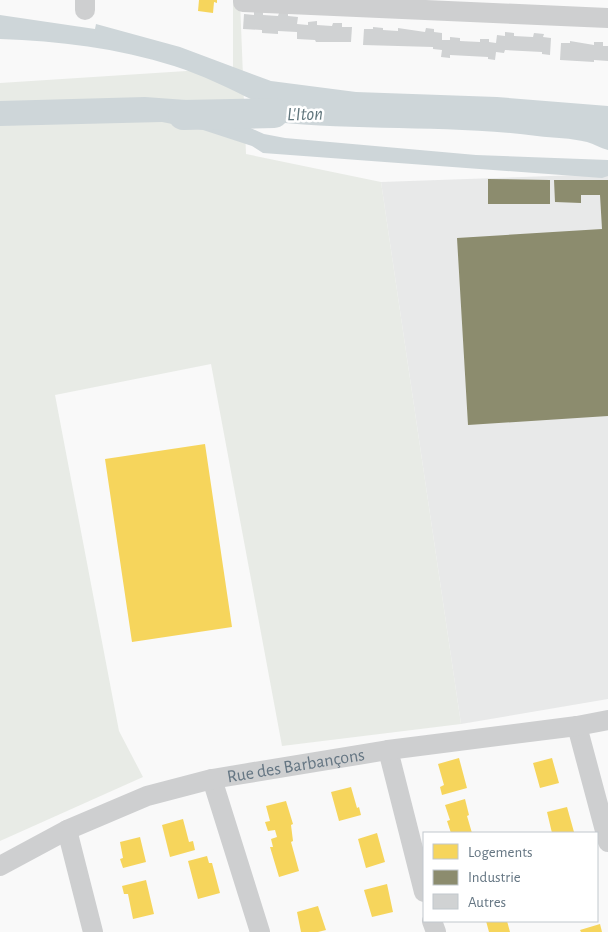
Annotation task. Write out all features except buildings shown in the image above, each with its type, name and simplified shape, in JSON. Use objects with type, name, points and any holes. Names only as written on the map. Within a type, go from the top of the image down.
[{"type":"street","points":[[243,0],[243,2],[555,8],[608,18]]},
{"type":"street","name":"Rue des Barbançons","points":[[0,866],[67,830],[147,796],[212,779],[388,750],[577,726],[608,720]]},
{"type":"street","points":[[577,726],[608,842]]},
{"type":"street","points":[[388,750],[423,888]]},
{"type":"street","points":[[212,779],[260,932]]},
{"type":"street","points":[[67,830],[93,932]]},
{"type":"shaded area","points":[[233,0],[240,0],[246,154],[381,182],[461,724],[282,746],[211,364],[55,395],[119,731],[143,777],[0,841],[0,83],[233,68]]},
{"type":"shaded area","points":[[608,174],[608,699],[461,724],[381,182]]},
{"type":"water","points":[[0,15],[95,29],[96,24],[180,47],[271,81],[356,92],[497,97],[608,106],[608,150],[581,141],[502,132],[291,124],[256,120],[256,117],[227,113],[224,116],[264,134],[285,138],[476,155],[608,160],[608,176],[602,178],[263,153],[252,146],[203,130],[162,122],[0,126],[0,101],[145,97],[214,102],[224,105],[255,103],[255,101],[184,70],[131,54],[88,46],[0,39]]},
{"type":"waterway","name":"L'Iton","points":[[183,115],[274,113]]}]
